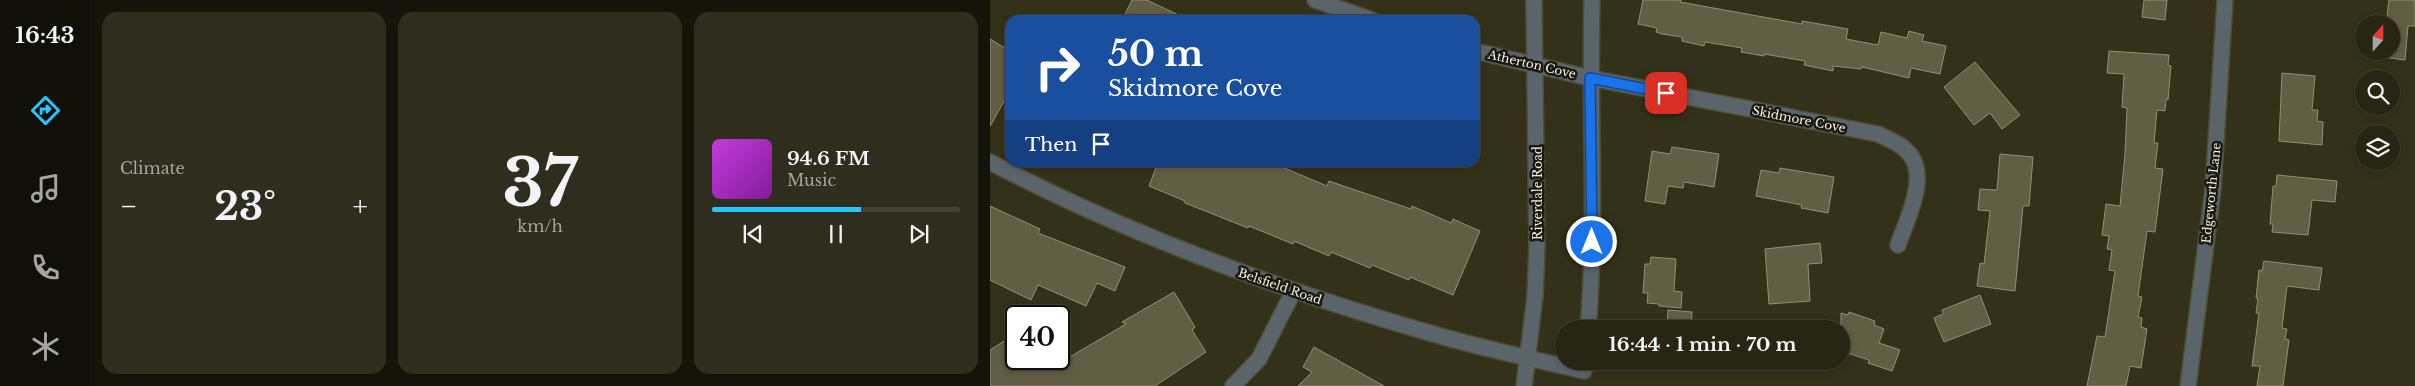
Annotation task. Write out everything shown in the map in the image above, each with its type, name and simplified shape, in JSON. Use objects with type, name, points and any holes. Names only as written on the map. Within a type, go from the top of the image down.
[{"type":"street","points":[[1315,0],[1358,15]]},
{"type":"street","name":"Riverdale Road","points":[[1524,386],[1535,296],[1537,246],[1536,123],[1533,65],[1534,0]]},
{"type":"street","points":[[1589,320],[1592,278],[1590,78],[1592,0]]},
{"type":"street","name":"Edgeworth Lane","points":[[2188,386],[2213,189],[2225,0]]},
{"type":"street","name":"Atherton Cove","points":[[1480,52],[1590,78]]},
{"type":"street","name":"Skidmore Cove","points":[[1590,78],[1878,134],[1895,142],[1908,152],[1916,164],[1917,179],[1915,193],[1898,245]]},
{"type":"street","name":"Belsfield Road","points":[[990,162],[1080,207],[1152,239],[1293,292],[1445,338],[1584,373]]},
{"type":"street","points":[[1233,386],[1258,359],[1293,292]]},
{"type":"building","points":[[1132,0],[1147,0],[1178,15],[1124,15]]},
{"type":"building","points":[[1643,0],[1681,0],[1680,2],[1802,24],[1802,21],[1848,29],[1846,39],[1878,45],[1881,32],[1907,38],[1909,31],[1924,35],[1922,41],[1946,46],[1940,74],[1911,68],[1909,78],[1862,67],[1861,69],[1833,66],[1833,71],[1804,65],[1805,61],[1741,52],[1742,48],[1705,42],[1704,46],[1682,41],[1682,37],[1656,32],[1657,28],[1638,24]]},
{"type":"building","points":[[2144,0],[2167,0],[2165,20],[2142,17]]},
{"type":"building","points":[[2389,0],[2415,0],[2415,26],[2408,26],[2405,60],[2400,59],[2400,15],[2387,15]]},
{"type":"building","points":[[990,39],[1005,48],[1005,100],[990,126]]},
{"type":"building","points":[[2109,51],[2169,55],[2168,65],[2171,66],[2168,100],[2166,99],[2165,111],[2157,110],[2154,143],[2158,143],[2155,168],[2163,169],[2155,232],[2147,231],[2138,296],[2142,297],[2138,317],[2142,318],[2141,327],[2147,329],[2141,368],[2130,366],[2126,386],[2087,386],[2097,336],[2105,337],[2115,271],[2109,270],[2112,250],[2107,249],[2109,236],[2102,235],[2106,204],[2120,206],[2125,154],[2127,108],[2122,107],[2124,74],[2107,73]]},
{"type":"building","points":[[1975,62],[2020,115],[2002,129],[1990,113],[1974,125],[1944,87]]},
{"type":"building","points":[[2282,73],[2315,76],[2312,110],[2318,110],[2317,121],[2323,122],[2322,145],[2279,141]]},
{"type":"building","points":[[1672,147],[1719,154],[1714,187],[1684,182],[1683,188],[1668,186],[1665,204],[1645,201],[1652,151],[1670,154]]},
{"type":"building","points":[[2000,154],[2033,157],[2029,206],[2023,206],[2015,291],[1977,286],[1980,263],[1984,264],[1990,211],[1978,210],[1980,189],[1997,190]]},
{"type":"building","points":[[1156,167],[1282,167],[1327,186],[1329,181],[1411,209],[1412,206],[1451,223],[1453,219],[1480,231],[1453,295],[1410,277],[1409,280],[1372,265],[1370,268],[1331,252],[1329,256],[1294,241],[1293,244],[1249,226],[1248,228],[1185,203],[1185,201],[1149,186]]},
{"type":"building","points":[[1780,168],[1834,177],[1828,213],[1801,208],[1802,205],[1756,196],[1761,170],[1779,173]]},
{"type":"building","points":[[2277,175],[2337,181],[2335,202],[2312,200],[2308,235],[2272,232],[2273,224],[2270,224],[2273,186],[2276,186]]},
{"type":"building","points":[[990,206],[1040,229],[1038,233],[1125,267],[1115,291],[1097,283],[1086,306],[1038,285],[1031,300],[990,280]]},
{"type":"building","points":[[1820,243],[1822,263],[1808,264],[1810,301],[1769,304],[1765,249]]},
{"type":"building","points":[[1651,257],[1676,259],[1674,291],[1682,292],[1681,308],[1647,303],[1648,293],[1643,293],[1645,264],[1650,264]]},
{"type":"building","points":[[2264,261],[2322,268],[2319,290],[2287,286],[2282,328],[2287,329],[2285,339],[2289,340],[2283,386],[2257,386],[2260,366],[2252,366],[2259,313],[2256,313],[2258,298],[2256,298],[2259,270],[2262,271]]},
{"type":"building","points":[[1174,292],[1195,327],[1192,330],[1206,352],[1155,386],[990,386],[990,350],[1004,341],[1005,370],[1070,370],[1070,357],[1126,324],[1122,322]]},
{"type":"building","points":[[1980,295],[1991,324],[1944,342],[1934,318],[1943,314],[1942,310]]},
{"type":"building","points":[[1668,310],[1692,312],[1692,320],[1667,320]]},
{"type":"building","points":[[1849,312],[1875,321],[1874,325],[1884,329],[1879,343],[1900,350],[1892,371],[1868,363],[1869,360],[1850,354],[1850,320],[1841,320],[1841,313],[1848,315]]},
{"type":"building","points":[[1314,347],[1384,386],[1298,386],[1312,372],[1303,367]]},
{"type":"route","points":[[1592,242],[1590,78],[1666,93]]}]
